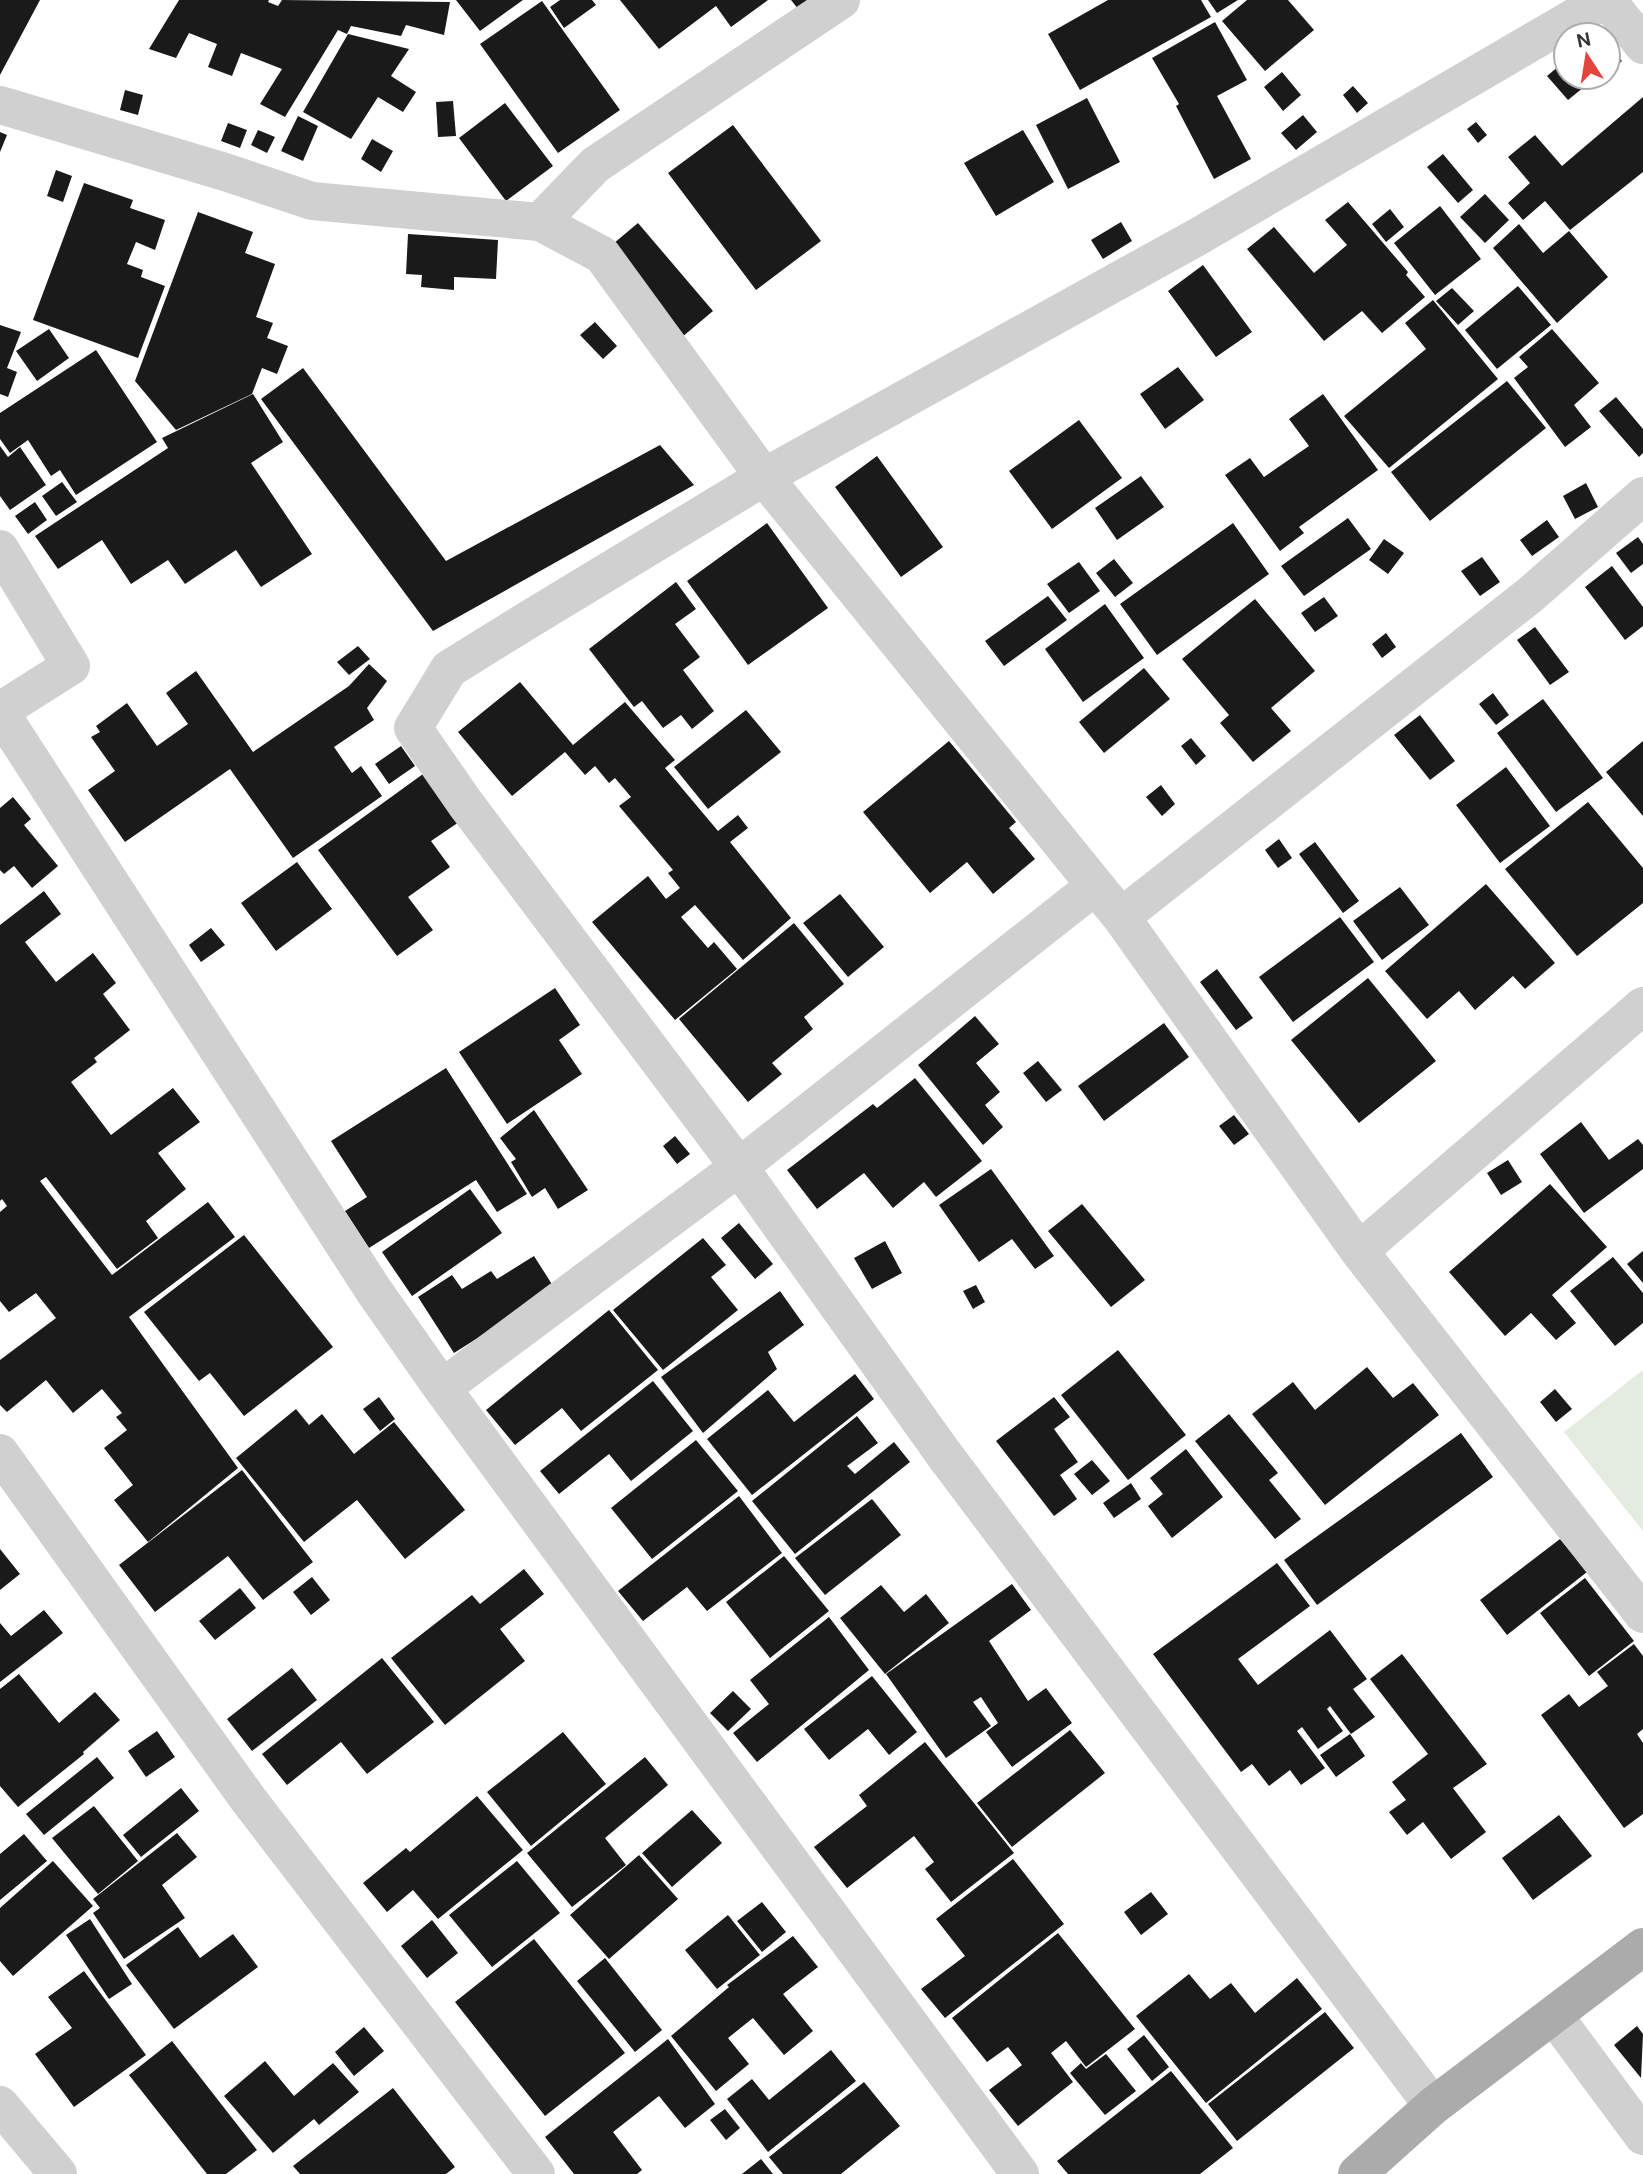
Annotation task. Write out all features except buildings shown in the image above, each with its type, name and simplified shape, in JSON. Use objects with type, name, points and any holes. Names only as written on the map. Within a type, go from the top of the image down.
[{"type":"main road","points":[[1357,2174],[1433,2106],[1555,2017],[1643,1947]]},
{"type":"street","points":[[540,222],[594,165],[841,0]]},
{"type":"street","points":[[1433,2106],[943,1453],[739,1167],[413,728],[449,669],[764,477],[1199,236],[1606,0],[1643,46]]},
{"type":"street","points":[[0,105],[225,172],[312,201],[540,222],[602,256],[764,477],[1121,918],[1360,1251],[1643,1614]]},
{"type":"street","points":[[1121,918],[1530,595],[1643,496]]},
{"type":"street","points":[[0,549],[71,666],[0,711],[374,1291],[442,1388],[1020,2174]]},
{"type":"street","points":[[442,1388],[739,1167],[1095,886]]},
{"type":"street","points":[[1360,1251],[1643,1006]]},
{"type":"street","points":[[0,1453],[248,1798],[536,2174]]},
{"type":"street","points":[[1555,2017],[1643,2136]]},
{"type":"street","points":[[0,2105],[58,2174]]},
{"type":"shaded area","points":[[1643,1370],[1643,1531],[1564,1432]]}]
